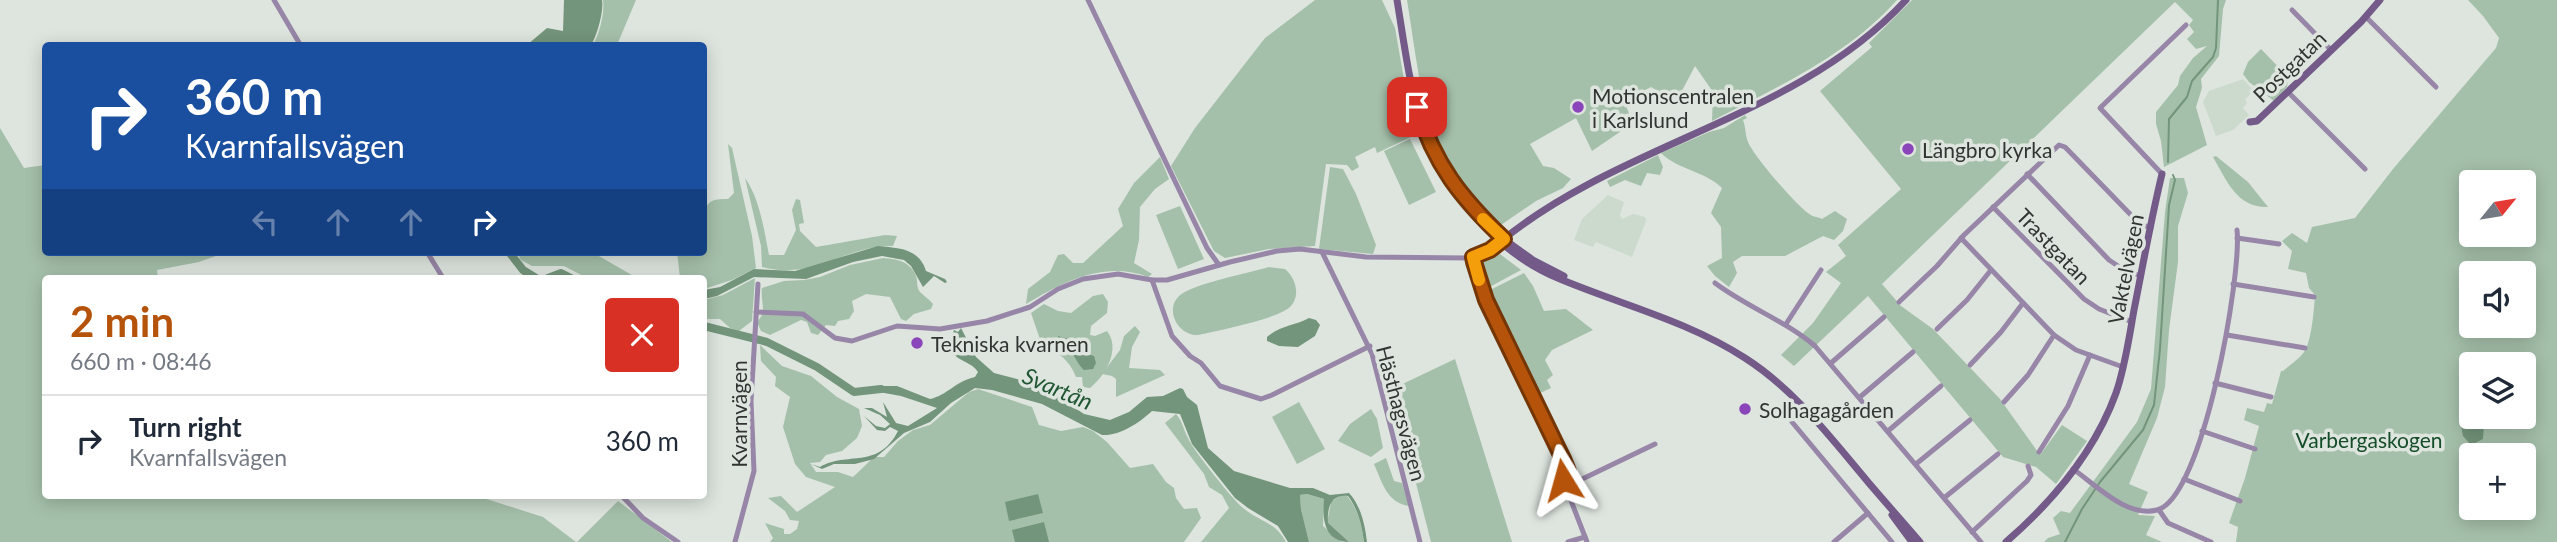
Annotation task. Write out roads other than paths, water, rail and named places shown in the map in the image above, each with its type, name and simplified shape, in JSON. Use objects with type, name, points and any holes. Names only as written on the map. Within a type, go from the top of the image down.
[{"type":"street","points":[[274,0],[299,42]]},
{"type":"street","points":[[1088,0],[1207,248],[1219,265]]},
{"type":"street","points":[[1397,0],[1417,107],[1425,132],[1446,175],[1502,240],[1533,260],[1595,292],[1677,323],[1731,349],[1780,384],[1810,412],[1920,542]]},
{"type":"street","points":[[756,312],[803,314],[831,335],[852,341],[897,326],[940,329],[987,321],[1030,307],[1058,289],[1083,278],[1118,274],[1152,280],[1172,279],[1285,250],[1300,249],[1366,257],[1473,257],[1502,240],[1545,208],[1810,76],[1859,43],[1906,0]]},
{"type":"street","name":"Postgatan","points":[[2250,122],[2257,121],[2288,92],[2366,17],[2380,0]]},
{"type":"street","points":[[2292,10],[2331,50]]},
{"type":"street","points":[[2366,17],[2435,87]]},
{"type":"street","name":"Vaktelvägen","points":[[2006,542],[2042,509],[2073,469],[2106,416],[2123,367],[2162,174],[2100,108],[2186,26]]},
{"type":"street","points":[[2288,92],[2365,169]]},
{"type":"street","points":[[1899,302],[1993,206],[2056,147],[2062,145],[2131,215],[2151,228]]},
{"type":"street","points":[[2027,174],[2109,260],[2124,270],[2141,276]]},
{"type":"street","name":"Trastgatan","points":[[1993,206],[2084,299],[2099,309],[2132,321]]},
{"type":"street","points":[[2073,469],[2133,509],[2159,510],[2172,501],[2184,479],[2202,431],[2227,335],[2236,230]]},
{"type":"street","points":[[1961,238],[2054,335],[2070,346],[2123,367]]},
{"type":"street","points":[[2237,238],[2279,244]]},
{"type":"street","name":"Hästhagsvägen","points":[[1322,252],[1370,346],[1420,542]]},
{"type":"street","points":[[429,256],[441,275]]},
{"type":"street","points":[[1473,257],[1486,300],[1568,471]]},
{"type":"street","points":[[1786,324],[1821,270]]},
{"type":"street","points":[[1937,329],[1967,300],[1991,270]]},
{"type":"street","points":[[1152,280],[1168,328],[1177,344],[1201,363],[1220,386],[1239,394],[1261,399],[1272,395],[1370,346]]},
{"type":"street","name":"Kvarnvägen","points":[[735,542],[754,471],[751,409],[758,284]]},
{"type":"street","points":[[1715,284],[1786,324],[1815,346],[1981,542]]},
{"type":"street","points":[[2233,284],[2314,298]]},
{"type":"street","points":[[1970,365],[2023,303]]},
{"type":"street","points":[[1831,363],[1884,317]]},
{"type":"street","points":[[2004,402],[2028,375],[2054,335]]},
{"type":"street","points":[[2227,335],[2305,348]]},
{"type":"street","points":[[1860,397],[1913,352]]},
{"type":"street","points":[[2039,452],[2068,407],[2090,355]]},
{"type":"street","points":[[2215,383],[2271,397]]},
{"type":"street","points":[[1888,431],[1941,386]]},
{"type":"street","points":[[1916,464],[1970,420]]},
{"type":"street","points":[[1792,422],[1892,542]]},
{"type":"street","points":[[2202,431],[2255,449]]},
{"type":"street","points":[[1568,494],[1580,481],[1655,444]]},
{"type":"street","points":[[1944,498],[1998,454]]},
{"type":"street","points":[[1972,532],[2027,481],[2031,475],[2028,466]]},
{"type":"street","points":[[1568,471],[1575,472],[1580,481]]},
{"type":"street","points":[[1568,471],[1563,480],[1586,540],[1568,542]]},
{"type":"street","points":[[2184,479],[2240,502]]},
{"type":"street","points":[[1869,483],[1912,542]]},
{"type":"street","points":[[625,499],[643,518],[678,542]]},
{"type":"street","points":[[2159,510],[2168,523],[2211,542]]},
{"type":"street","points":[[1834,542],[1868,513]]},
{"type":"waterway","points":[[2168,162],[2169,119],[2187,97],[2192,81],[2213,57],[2216,48],[2218,0]]},
{"type":"waterway","points":[[2065,542],[2100,482],[2143,430],[2154,405],[2169,205],[2175,180],[2173,175]]},
{"type":"waterway","name":"Svartån","points":[[512,256],[523,270],[531,275]]},
{"type":"waterway","name":"Svartån","points":[[556,275],[565,275]]},
{"type":"waterway","name":"Svartån","points":[[707,327],[767,342],[817,367],[854,392],[881,389]]},
{"type":"place","name":"Motionscentralen i Karlslund","points":[[1578,107]]},
{"type":"place","name":"Längbro kyrka","points":[[1908,149]]},
{"type":"place","name":"Tekniska kvarnen","points":[[917,343]]},
{"type":"place","name":"Solhagagården","points":[[1745,409]]},
{"type":"park label","name":"Varbergaskogen","points":[[2369,439]]}]
